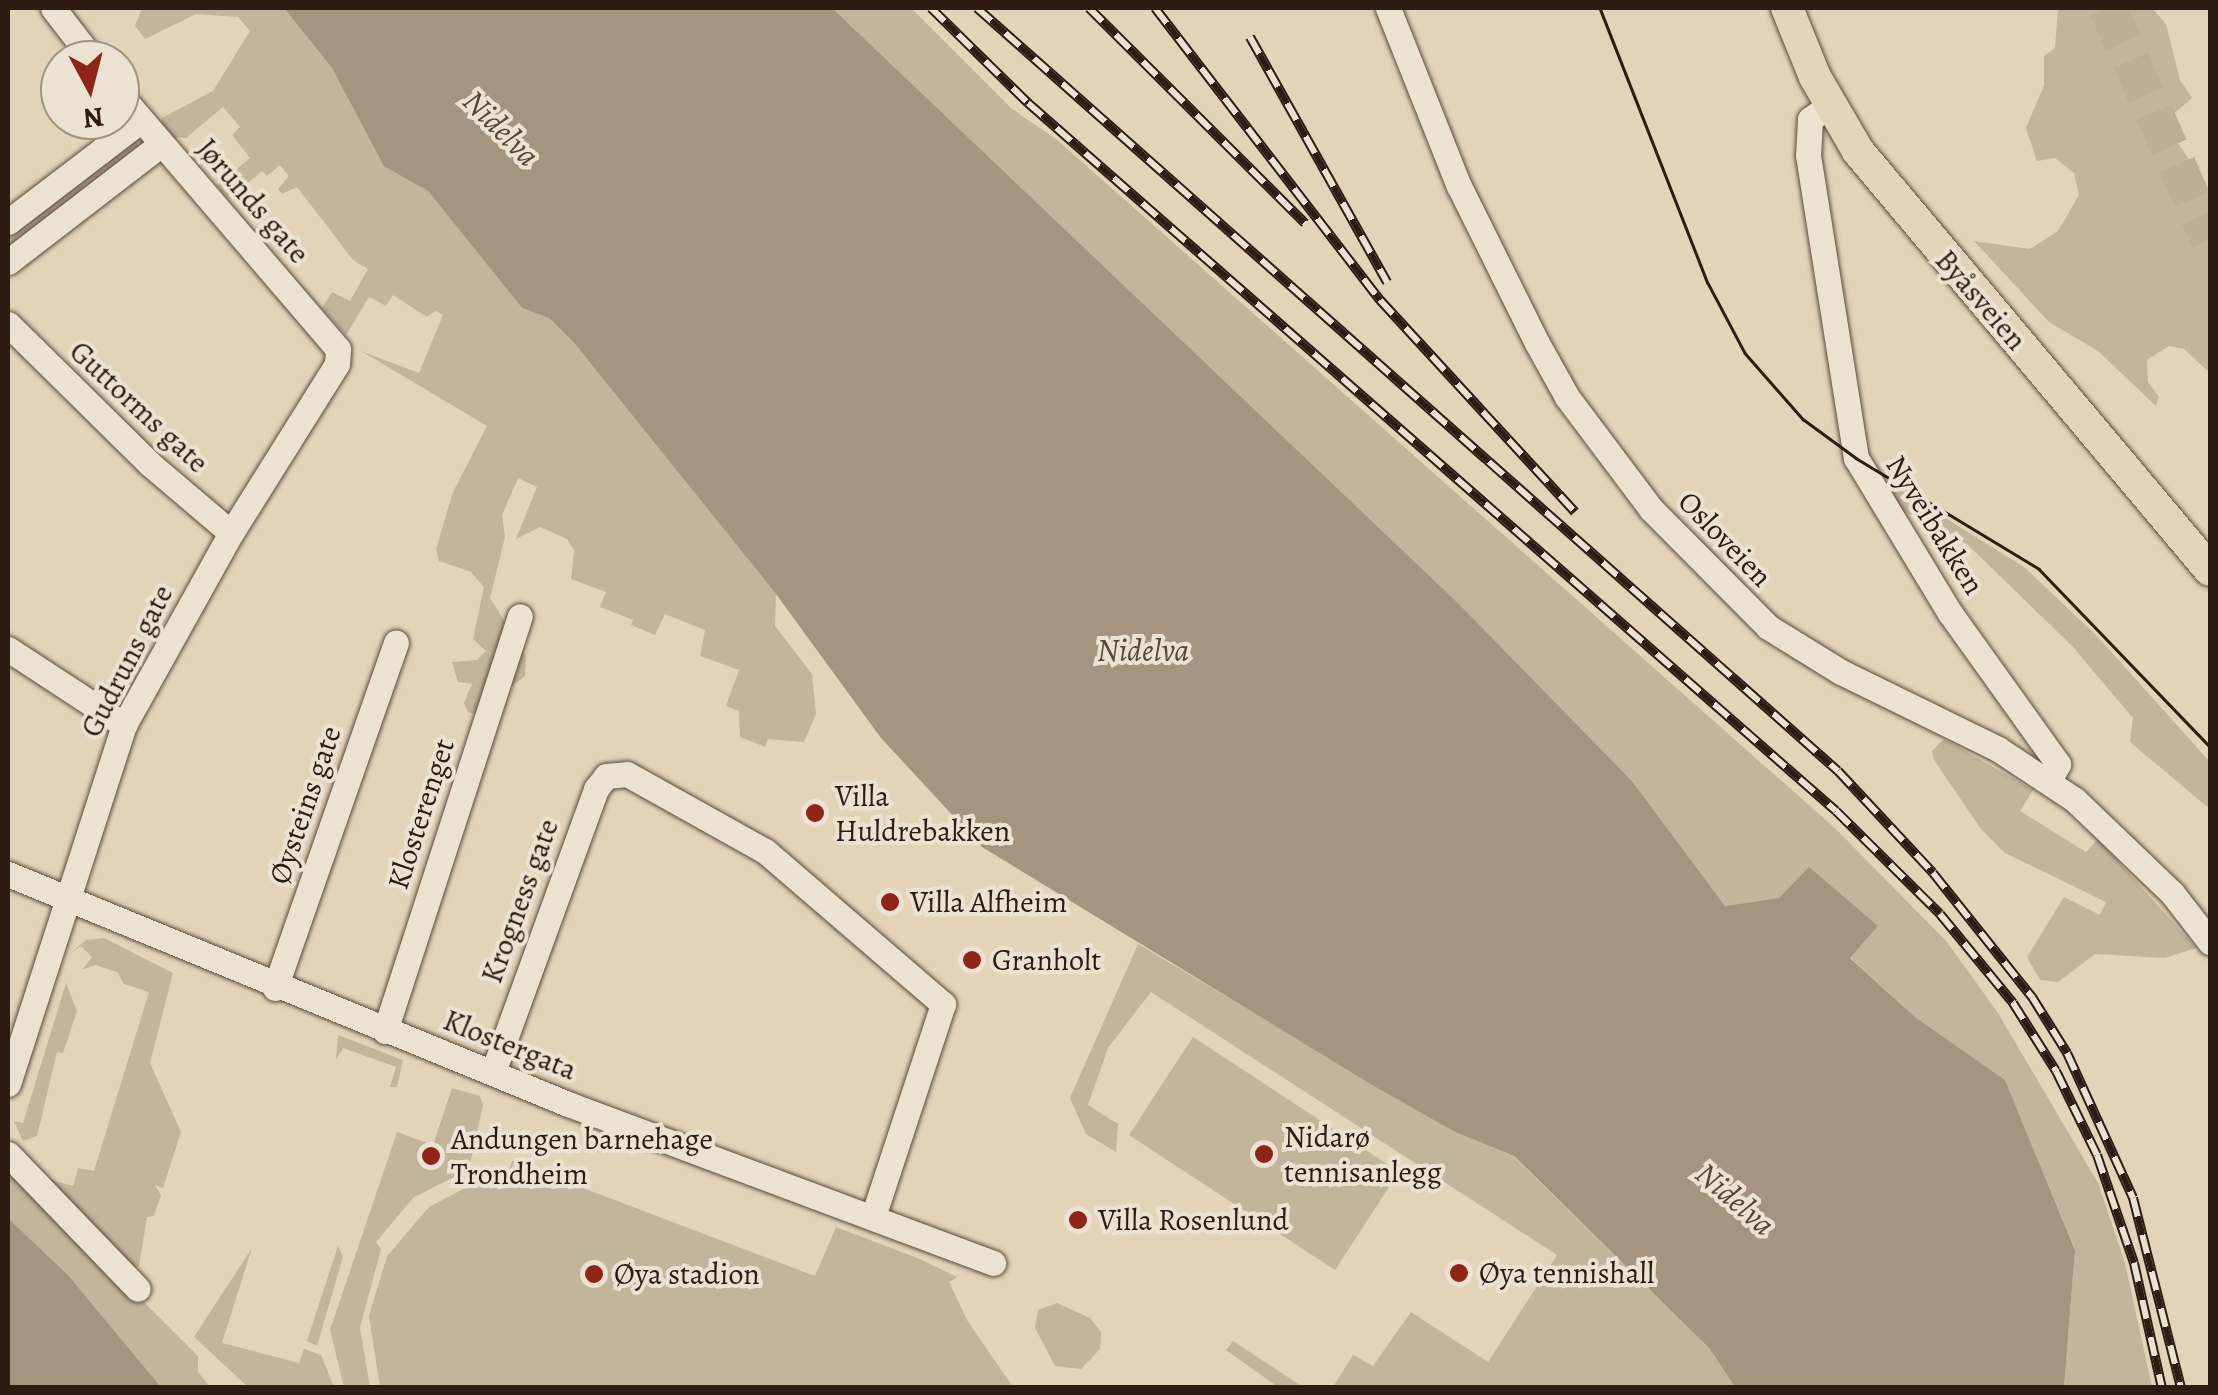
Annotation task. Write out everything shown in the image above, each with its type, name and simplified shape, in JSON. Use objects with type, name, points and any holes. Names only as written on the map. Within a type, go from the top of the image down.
[{"type":"main road","name":"Byåsveien","points":[[1787,8],[1830,104],[1911,218],[2210,570]]},
{"type":"street","points":[[52,8],[77,40]]},
{"type":"street","name":"Osloveien","points":[[1388,8],[1459,186],[1537,343],[1568,397],[1651,509],[1768,626],[2050,781],[2110,830],[2210,942]]},
{"type":"street","name":"Nyveibakken","points":[[1830,104],[1810,119],[1808,155],[1856,458],[1950,613],[2058,764],[2050,781]]},
{"type":"street","name":"Jørunds gate","points":[[140,121],[338,348]]},
{"type":"street","points":[[8,222],[115,140]]},
{"type":"street","points":[[8,262],[161,144]]},
{"type":"street","name":"Guttorms gate","points":[[8,324],[137,452],[231,533]]},
{"type":"street","name":"Gudruns gate","points":[[8,1084],[124,725],[231,533],[337,364],[338,348]]},
{"type":"street","name":"Klosterenget","points":[[385,1031],[520,616]]},
{"type":"street","name":"Øysteins gate","points":[[275,988],[396,642]]},
{"type":"street","points":[[8,649],[64,692],[124,725]]},
{"type":"street","name":"Krogness gate","points":[[493,1072],[596,790],[606,776],[626,774],[765,851],[943,1004],[873,1216]]},
{"type":"street","name":"Klostergata","points":[[8,874],[275,988],[993,1263]]},
{"type":"street","points":[[8,1154],[138,1289]]},
{"type":"shaded area","points":[[142,8],[284,8],[332,68],[387,164],[428,191],[522,308],[549,318],[575,344],[776,594],[775,626],[812,674],[816,714],[804,742],[768,739],[765,747],[740,737],[739,711],[726,706],[739,670],[700,656],[705,630],[665,614],[655,635],[631,625],[633,620],[600,607],[606,592],[571,579],[574,550],[567,539],[540,527],[516,539],[537,487],[518,478],[502,515],[505,537],[490,598],[526,656],[525,676],[475,714],[468,712],[464,703],[472,684],[458,682],[452,662],[477,660],[486,651],[473,639],[484,587],[471,572],[439,561],[436,549],[453,492],[487,426],[361,351],[419,373],[443,315],[436,311],[427,317],[393,295],[386,306],[369,297],[346,335],[322,308],[332,292],[350,301],[368,269],[353,260],[297,187],[282,194],[278,189],[289,176],[280,165],[267,176],[262,171],[229,199],[217,186],[250,158],[232,135],[240,127],[223,107],[186,138],[168,137],[162,126],[162,118],[213,91],[250,31],[238,17],[196,14],[145,39],[135,26]]},
{"type":"shaded area","points":[[832,8],[911,8],[1012,109],[1056,139],[1837,830],[1947,942],[1998,1013],[2098,1183],[2125,1263],[2152,1387],[2064,1387],[2075,1249],[2005,1080],[1915,1017],[1850,957],[1878,926],[1779,898],[1725,906],[1632,781],[1458,603]]},
{"type":"shaded area","points":[[2058,8],[2152,8],[2166,24],[2180,80],[2192,98],[2164,122],[2210,191],[2210,373],[2184,349],[2169,346],[2147,360],[2148,382],[2159,397],[2156,406],[2098,351],[2049,322],[1974,241],[2030,249],[2058,231],[2079,195],[2074,173],[2055,158],[2037,161],[2026,128],[2044,85],[2044,56],[2055,48]]},
{"type":"shaded area","points":[[129,140],[135,140],[139,146],[8,249],[8,231]]},
{"type":"shaded area","points":[[1865,468],[2024,567],[2097,636],[2210,762],[2210,809],[2130,742],[2133,718],[2072,646],[1967,544],[1897,508]]},
{"type":"shaded area","points":[[1944,739],[2033,790],[2020,811],[2086,852],[2098,839],[2196,948],[2165,958],[2095,954],[2058,982],[2040,980],[2027,957],[2064,897],[2100,915],[2106,902],[2005,853],[1981,829],[1934,760],[1932,751]]},
{"type":"shaded area","points":[[104,938],[173,973],[150,1063],[181,1132],[163,1188],[155,1185],[161,1195],[154,1216],[147,1217],[139,1266],[129,1271],[49,1186],[51,1180],[73,1186],[78,1168],[94,1171],[149,992],[124,984],[117,972],[95,965],[82,970],[92,957],[81,946],[68,955],[86,940]]},
{"type":"shaded area","points":[[1138,944],[1455,1132],[1513,1156],[1710,1349],[1735,1387],[1333,1387],[1353,1355],[1373,1366],[1411,1312],[1488,1362],[1557,1255],[1151,992],[1108,1048],[1088,1105],[1118,1124],[1116,1152],[1086,1134],[1070,1098]]},
{"type":"shaded area","points":[[66,983],[77,1011],[63,1053],[57,1052],[37,1136],[23,1141],[14,1121],[23,1123]]},
{"type":"shaded area","points":[[338,1035],[403,1060],[397,1087],[390,1087],[396,1067],[343,1048],[336,1060]]},
{"type":"shaded area","name":"Nidarø tennisanlegg","points":[[1193,1037],[1399,1172],[1335,1270],[1129,1135]]},
{"type":"shaded area","name":"Andungen barnehage Trondheim","points":[[452,1088],[480,1096],[483,1105],[469,1169],[413,1198],[376,1242],[381,1249],[360,1328],[370,1387],[344,1387],[330,1330],[397,1132],[433,1145]]},
{"type":"shaded area","name":"Øya stadion","points":[[512,1161],[815,1276],[836,1227],[920,1259],[957,1277],[949,1282],[967,1320],[1013,1387],[380,1387],[369,1316],[387,1256],[429,1207],[473,1184],[507,1176]]},
{"type":"shaded area","points":[[8,1167],[198,1356],[198,1372],[210,1387],[161,1387],[68,1275],[8,1218]]},
{"type":"shaded area","points":[[338,1246],[343,1257],[317,1346],[307,1341]]},
{"type":"shaded area","points":[[252,1248],[222,1343],[299,1363],[304,1349],[321,1355],[334,1387],[248,1387],[194,1337]]},
{"type":"shaded area","points":[[1057,1303],[1090,1318],[1101,1332],[1100,1349],[1081,1369],[1055,1366],[1035,1328],[1038,1310]]},
{"type":"shaded area","points":[[1233,1341],[1303,1387],[1278,1387],[1226,1350]]},
{"type":"water","name":"Nidelva","points":[[284,8],[832,8],[1458,603],[1632,781],[1725,906],[1779,898],[1809,867],[1878,926],[1850,958],[1915,1017],[2005,1080],[2075,1250],[2064,1387],[1735,1387],[1710,1349],[1514,1156],[1455,1132],[1369,1083],[982,847],[881,738],[776,594],[575,344],[549,318],[522,308],[428,191],[384,166],[332,68]]},
{"type":"water","points":[[8,1218],[68,1275],[161,1387],[8,1387]]},
{"type":"tunnel","points":[[2108,8],[2210,240]]},
{"type":"tram line","points":[[1600,8],[1708,283],[1745,353],[1803,419],[1856,458],[2039,569],[2210,747]]},
{"type":"railway","points":[[931,8],[1028,103],[1836,811],[1940,914],[2013,1003],[2056,1071],[2097,1155],[2134,1263],[2162,1388]]},
{"type":"railway","points":[[977,8],[1838,771],[1933,873],[2032,997],[2067,1053],[2133,1198],[2181,1388]]},
{"type":"railway","points":[[1089,8],[1305,223]]},
{"type":"railway","points":[[1155,8],[1380,300],[1575,512]]},
{"type":"railway","points":[[1250,37],[1387,282]]},
{"type":"place","name":"Villa Huldrebakken","points":[[815,813]]},
{"type":"place","name":"Villa Alfheim","points":[[890,902]]},
{"type":"place","name":"Granholt","points":[[972,960]]},
{"type":"place","name":"Nidarø tennisanlegg","points":[[1264,1154]]},
{"type":"place","name":"Andungen barnehage Trondheim","points":[[431,1156]]},
{"type":"place","name":"Villa Rosenlund","points":[[1078,1220]]},
{"type":"place","name":"Øya tennishall","points":[[1459,1273]]},
{"type":"place","name":"Øya stadion","points":[[594,1274]]}]
